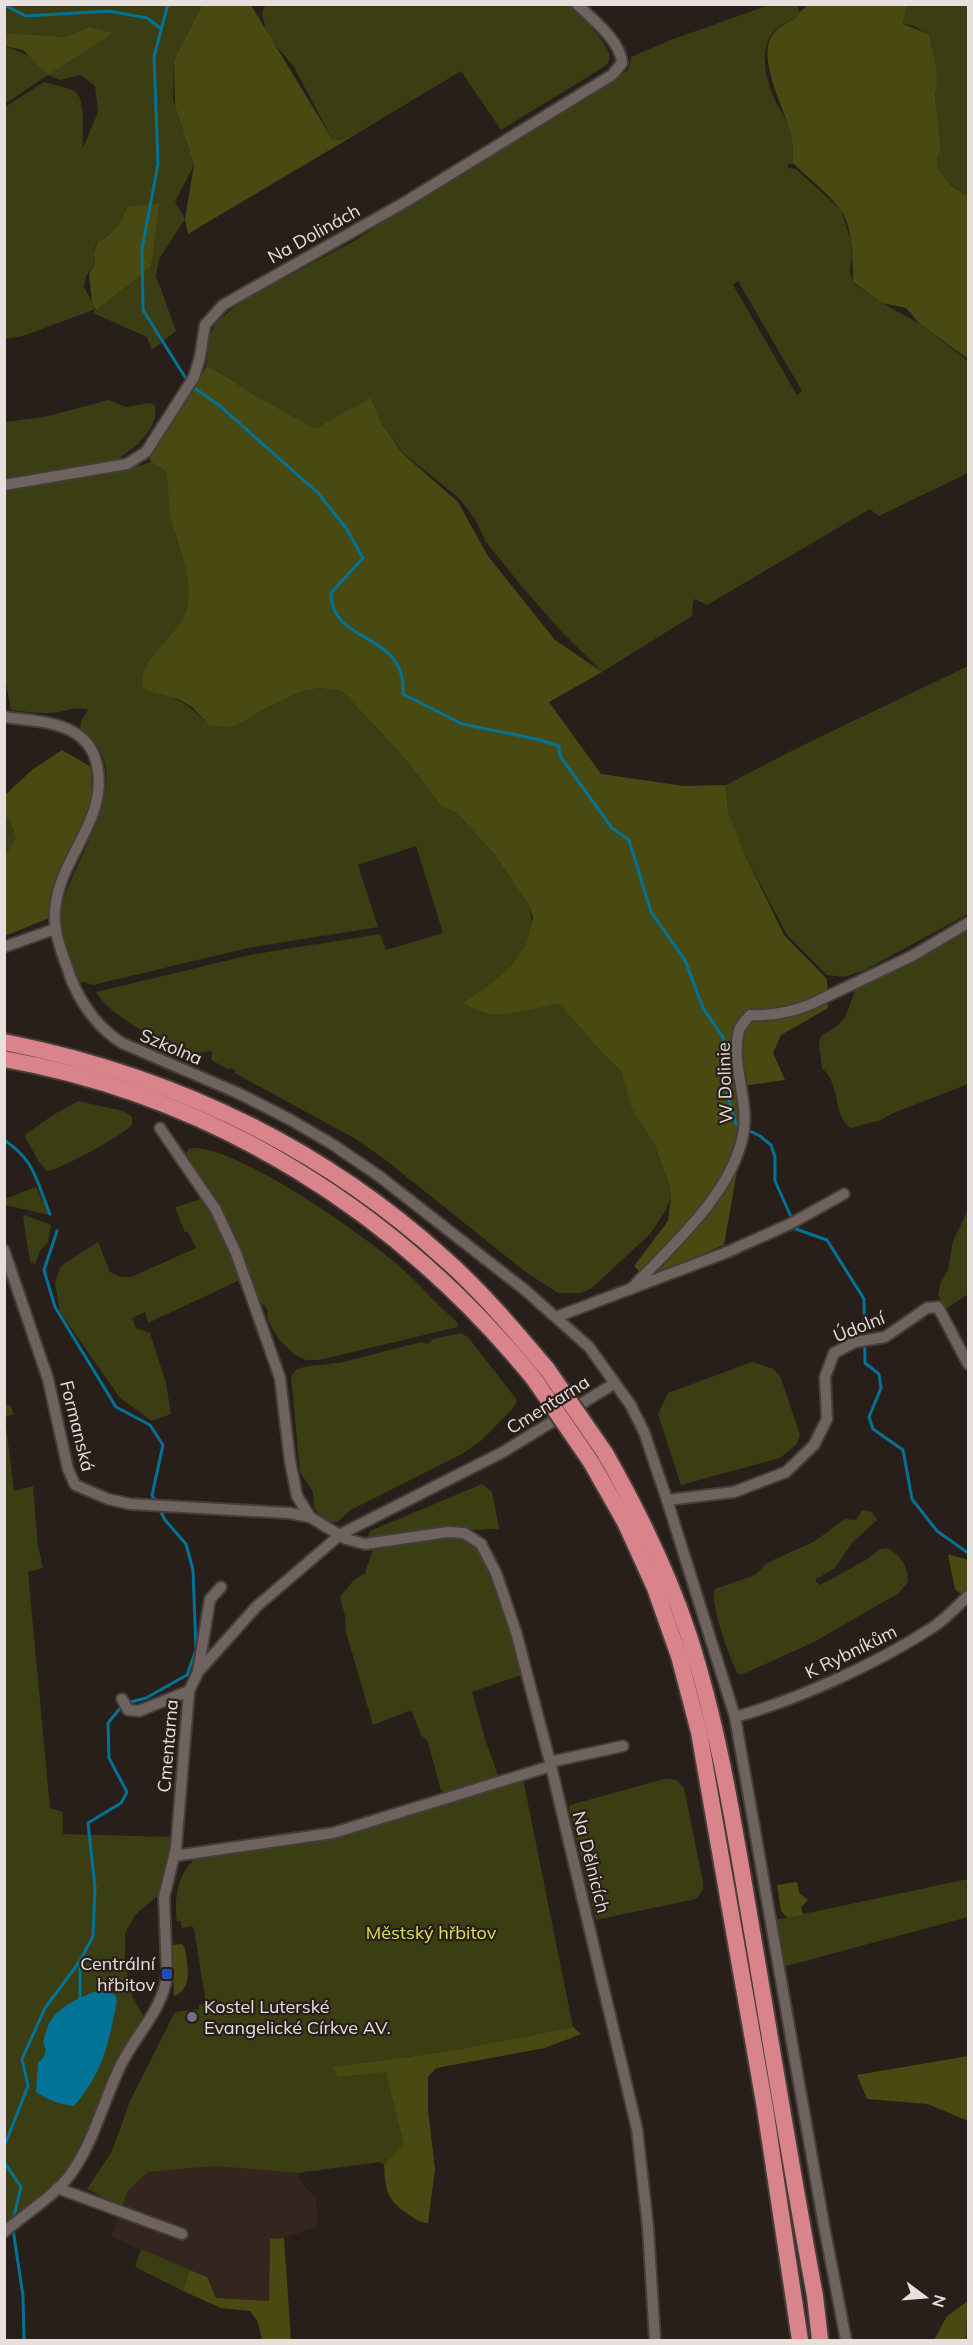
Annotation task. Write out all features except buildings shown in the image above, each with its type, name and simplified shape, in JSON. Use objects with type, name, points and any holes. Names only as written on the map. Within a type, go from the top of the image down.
[{"type":"highway","points":[[4,1042],[68,1056],[146,1080],[213,1107],[294,1149],[367,1196],[445,1258],[492,1306],[644,1526],[688,1632],[710,1709],[734,1828],[815,2296],[820,2340]]},
{"type":"highway","points":[[4,1059],[64,1072],[153,1100],[234,1135],[285,1162],[353,1206],[418,1257],[540,1374]]},
{"type":"highway","points":[[598,1457],[624,1522],[655,1588],[681,1664],[699,1732],[765,2108],[800,2340]]},
{"type":"street","name":"Na Dolinách","points":[[4,485],[126,464],[146,452],[194,377],[200,357],[205,324],[223,304],[407,201],[612,75],[622,63],[622,55],[602,29],[577,4]]},
{"type":"street","name":"Szkolna","points":[[7,719],[55,724],[72,730],[89,744],[97,766],[99,793],[96,805],[57,898],[55,929],[72,982],[81,1000],[98,1023],[111,1037],[240,1094],[332,1143],[380,1176],[440,1222],[589,1347],[630,1404],[644,1432],[667,1500],[735,1717],[846,2340]]},
{"type":"street","name":"W Dolinie","points":[[631,1289],[700,1213],[726,1180],[736,1158],[743,1136],[745,1119],[737,1049],[740,1029],[750,1015],[768,1016],[794,1011],[809,1005],[912,956],[969,923]]},
{"type":"street","points":[[4,947],[55,929]]},
{"type":"street","points":[[160,1128],[216,1210],[244,1273],[280,1378],[290,1461],[297,1496],[310,1517],[341,1534]]},
{"type":"street","points":[[556,1317],[714,1257],[793,1222],[844,1194]]},
{"type":"street","name":"Formanská","points":[[4,1250],[48,1379],[68,1469],[75,1485],[108,1499],[130,1504],[289,1513],[310,1517]]},
{"type":"street","name":"Údolní","points":[[667,1500],[734,1492],[786,1472],[814,1445],[827,1419],[825,1377],[834,1353],[855,1342],[885,1337],[927,1308],[938,1307],[969,1364]]},
{"type":"street","name":"Cmentarna","points":[[6,2230],[69,2177],[83,2156],[98,2125],[118,2070],[158,2004],[165,1985],[167,1974],[164,1897],[174,1856],[189,1691],[198,1672],[256,1607],[341,1534],[503,1452],[615,1383]]},
{"type":"street","points":[[289,1513],[297,1496]]},
{"type":"street","name":"Na Dělnicích","points":[[341,1534],[352,1541],[368,1544],[453,1532],[469,1535],[479,1542],[492,1562],[511,1614],[550,1764],[637,2129],[648,2227],[655,2340]]},
{"type":"street","points":[[198,1672],[210,1599],[221,1587]]},
{"type":"street","name":"K Rybníkům","points":[[735,1717],[818,1687],[904,1644],[932,1628],[969,1596]]},
{"type":"street","points":[[122,1699],[128,1710],[139,1711],[189,1691]]},
{"type":"street","points":[[174,1856],[333,1833],[550,1764],[623,1746]]},
{"type":"street","points":[[57,2188],[182,2234]]},
{"type":"shaded area","points":[[202,5],[251,5],[332,139],[340,140],[358,133],[188,234],[185,219],[194,165],[175,106],[174,60]]},
{"type":"shaded area","points":[[805,5],[907,5],[903,24],[929,34],[938,76],[935,97],[941,147],[937,160],[938,170],[950,184],[968,197],[968,359],[920,324],[906,308],[882,303],[853,282],[851,244],[848,224],[844,216],[829,197],[793,163],[791,135],[773,84],[768,55],[769,43],[774,33],[797,17],[798,13],[806,7]]},
{"type":"shaded area","points":[[88,27],[113,33],[48,75],[23,50],[5,46],[5,33],[66,37]]},
{"type":"shaded area","points":[[160,203],[151,267],[93,313],[96,309],[92,302],[89,274],[95,264],[94,253],[98,241],[109,235],[120,224],[127,207]]},
{"type":"shaded area","points":[[206,367],[212,368],[315,429],[371,398],[380,421],[403,454],[458,502],[488,556],[555,640],[602,672],[549,702],[601,774],[684,786],[726,785],[728,812],[745,855],[784,935],[827,979],[828,1008],[781,1035],[773,1053],[785,1080],[743,1086],[740,1154],[724,1245],[646,1278],[634,1266],[668,1221],[671,1198],[669,1185],[654,1143],[635,1115],[622,1072],[561,1006],[556,1004],[511,1013],[493,1014],[462,1004],[511,966],[526,944],[533,918],[530,907],[495,855],[457,813],[441,806],[401,754],[342,691],[319,688],[300,692],[242,723],[229,727],[209,725],[192,707],[178,699],[143,689],[146,667],[183,619],[189,595],[186,571],[170,513],[166,471],[151,462],[149,455]]},
{"type":"shaded area","points":[[62,750],[91,767],[92,801],[53,897],[49,918],[5,936],[4,858],[16,838],[9,818],[5,817],[5,795],[32,770]]},
{"type":"shaded area","points":[[948,1554],[968,1560],[968,1601],[955,1589]]},
{"type":"shaded area","points":[[797,1882],[799,1893],[808,1900],[801,1907],[803,1915],[788,1918],[781,1911],[777,1885]]},
{"type":"shaded area","points":[[182,1944],[185,1948],[188,1976],[184,1988],[174,1996],[172,1945]]},
{"type":"shaded area","points":[[573,2027],[581,2034],[545,2048],[436,2068],[428,2077],[428,2110],[435,2169],[428,2223],[417,2220],[403,2211],[392,2200],[385,2181],[384,2164],[404,2145],[386,2072],[338,2077],[333,2067],[450,2051]]},
{"type":"shaded area","points":[[968,2056],[968,2121],[928,2104],[867,2099],[857,2075]]},
{"type":"shaded area","points":[[215,2166],[297,2173],[299,2179],[316,2199],[318,2222],[316,2227],[284,2238],[270,2239],[269,2301],[216,2298],[207,2277],[111,2237],[128,2191],[148,2172]]},
{"type":"shaded area","points":[[284,2238],[291,2340],[262,2340],[258,2322],[250,2311],[221,2308],[183,2291],[190,2270],[207,2277],[216,2298],[269,2301],[270,2239]]},
{"type":"shaded area","points":[[968,2301],[966,2340],[934,2340],[947,2316]]},
{"type":"green space","points":[[266,4],[570,5],[601,39],[609,53],[609,58],[607,65],[501,130],[461,71],[358,133],[340,140],[332,139],[294,67],[267,35],[262,13]]},
{"type":"green space","points":[[4,5],[202,5],[174,60],[173,100],[194,165],[175,202],[185,219],[159,259],[156,276],[176,331],[152,350],[147,337],[93,313],[151,267],[160,203],[126,209],[116,229],[98,242],[94,253],[95,264],[86,276],[84,287],[96,309],[23,336],[5,339],[5,107],[44,82],[72,90],[80,99],[82,107],[83,148],[98,112],[95,86],[81,75],[60,80],[48,75],[5,104],[5,46],[27,55],[41,65],[88,27],[66,37],[5,33]]},
{"type":"green space","points":[[769,5],[798,5],[797,17],[783,24],[770,36],[765,54],[766,74],[791,134],[793,163],[787,165],[789,168],[796,169],[841,210],[850,238],[852,257],[850,270],[853,283],[882,303],[920,324],[968,361],[968,473],[879,516],[870,509],[707,605],[695,599],[692,616],[602,672],[523,588],[486,542],[475,519],[459,498],[404,454],[380,421],[371,399],[315,430],[212,368],[206,367],[210,336],[216,322],[243,300],[356,240],[394,214],[628,70],[631,57],[668,41]],"holes":[[[738,281],[802,391],[797,395],[733,285]]]},
{"type":"green space","points":[[907,5],[968,5],[968,197],[938,174],[937,160],[941,147],[935,97],[938,76],[929,34],[911,25],[903,24]]},
{"type":"green space","points":[[109,400],[126,407],[149,403],[155,405],[155,418],[150,430],[136,446],[118,459],[5,480],[5,422],[44,417]]},
{"type":"green space","points":[[151,462],[166,471],[175,532],[184,559],[189,593],[184,616],[171,636],[151,658],[166,695],[185,704],[209,725],[242,723],[300,692],[319,688],[342,691],[401,754],[441,806],[457,813],[495,855],[530,907],[532,924],[526,944],[511,966],[463,1004],[483,1013],[498,1014],[556,1004],[561,1006],[622,1072],[635,1115],[654,1143],[669,1185],[671,1198],[651,1233],[592,1288],[581,1293],[558,1293],[527,1273],[383,1158],[354,1138],[235,1073],[234,1069],[229,1070],[211,1060],[212,1051],[189,1052],[138,1028],[113,1011],[96,992],[250,955],[380,934],[386,950],[443,933],[416,846],[358,865],[378,927],[248,948],[93,985],[84,982],[77,983],[62,940],[60,913],[98,818],[105,793],[106,769],[98,747],[80,728],[81,721],[88,710],[78,708],[45,713],[11,710],[4,673],[4,487],[131,468]]},
{"type":"green space","points":[[968,666],[968,914],[867,969],[845,977],[827,975],[787,935],[736,838],[728,812],[726,785],[795,749]]},
{"type":"green space","points":[[6,816],[9,818],[16,838],[5,858]]},
{"type":"green space","points":[[968,928],[968,1084],[881,1120],[851,1128],[841,1116],[832,1083],[822,1068],[819,1043],[821,1036],[842,1021],[856,988]]},
{"type":"green space","points":[[78,1101],[123,1111],[132,1117],[132,1125],[91,1151],[47,1171],[39,1162],[25,1137],[26,1134]]},
{"type":"green space","points":[[188,1149],[214,1151],[269,1176],[329,1214],[398,1265],[457,1322],[458,1327],[319,1360],[306,1360],[294,1354],[279,1340],[268,1321],[267,1309],[257,1298],[232,1229],[185,1156]]},
{"type":"green space","points":[[36,1187],[50,1215],[5,1205],[5,1199]]},
{"type":"green space","points":[[201,1199],[220,1223],[240,1280],[148,1323],[145,1312],[132,1318],[136,1328],[150,1333],[166,1383],[171,1414],[152,1421],[120,1398],[60,1312],[55,1283],[60,1268],[65,1263],[98,1242],[110,1272],[120,1277],[131,1277],[196,1248],[188,1232],[185,1232],[176,1207]]},
{"type":"green space","points":[[968,1210],[968,1294],[944,1310],[938,1294],[941,1282],[948,1270],[953,1241]]},
{"type":"green space","points":[[24,1215],[51,1225],[48,1242],[40,1251],[34,1267],[34,1260],[32,1264],[30,1261]]},
{"type":"green space","points":[[461,1333],[468,1337],[517,1400],[514,1407],[482,1440],[462,1454],[349,1511],[338,1522],[328,1522],[322,1519],[314,1507],[313,1492],[300,1472],[291,1376],[297,1369],[304,1367],[343,1362],[421,1342],[428,1344],[433,1339]]},
{"type":"green space","points":[[752,1362],[774,1369],[781,1378],[800,1435],[797,1444],[780,1458],[681,1485],[658,1414],[668,1393]]},
{"type":"green space","points":[[10,1404],[14,1414],[5,1417],[14,1491],[33,1486],[38,1546],[43,1568],[28,1572],[50,1808],[63,1812],[63,1834],[171,1837],[161,1893],[136,1914],[125,1933],[129,1990],[145,2020],[90,2134],[62,2180],[5,2227],[4,1406]]},
{"type":"green space","points":[[482,1484],[492,1492],[498,1529],[470,1530],[448,1527],[373,1539],[368,1536],[370,1531]]},
{"type":"green space","points":[[862,1510],[872,1512],[877,1520],[853,1542],[834,1569],[816,1579],[816,1582],[820,1585],[866,1560],[880,1549],[887,1548],[903,1562],[908,1582],[899,1593],[814,1642],[741,1675],[738,1674],[717,1617],[715,1589],[755,1575],[767,1563],[815,1541],[845,1519],[856,1520]]},
{"type":"green space","points":[[432,1537],[464,1539],[485,1561],[502,1599],[523,1672],[521,1675],[472,1692],[499,1778],[451,1794],[441,1791],[428,1742],[421,1735],[412,1712],[409,1711],[373,1725],[346,1632],[340,1597],[353,1581],[365,1573],[373,1549]]},
{"type":"green space","points":[[668,1778],[676,1780],[684,1788],[703,1890],[696,1899],[596,1920],[569,1809],[570,1805]]},
{"type":"green space","name":"Městský hřbitov","points":[[523,1779],[573,2027],[450,2051],[334,2067],[338,2077],[386,2071],[405,2145],[384,2164],[380,2162],[297,2173],[215,2166],[148,2172],[128,2191],[122,2207],[87,2189],[112,2151],[130,2101],[175,2012],[199,2009],[199,2005],[206,2004],[194,1929],[192,1926],[182,1928],[181,1921],[177,1921],[176,1901],[180,1881],[190,1864],[206,1853],[347,1835]]},
{"type":"green space","points":[[968,1879],[968,1917],[783,1967],[775,1920]]},
{"type":"green space","points":[[141,2249],[190,2270],[183,2291],[135,2267]]},
{"type":"water","points":[[104,1989],[116,1996],[117,2001],[108,2044],[92,2081],[74,2106],[40,2095],[36,2092],[38,2063],[45,2054],[43,2042],[51,2020],[68,2004]]},
{"type":"waterway","points":[[168,4],[154,57],[158,164],[142,249],[143,310],[190,385],[220,406],[318,493],[346,528],[363,558],[331,593],[334,610],[343,622],[382,648],[393,659],[401,673],[403,694],[462,724],[559,746],[560,756],[612,828],[629,840],[651,912],[685,960],[703,1008],[724,1039],[720,1068],[736,1124],[740,1127]]},
{"type":"waterway","points":[[4,5],[26,16],[109,11],[147,18],[160,28]]},
{"type":"waterway","points":[[746,1129],[771,1145],[775,1157],[775,1181],[792,1219]]},
{"type":"waterway","points":[[4,1140],[23,1156],[34,1172],[50,1214]]},
{"type":"waterway","points":[[795,1225],[796,1229],[827,1240],[864,1299],[865,1363],[879,1374],[881,1388],[869,1417],[873,1429],[903,1450],[912,1499],[937,1531],[968,1553]]},
{"type":"waterway","points":[[57,1231],[44,1270],[55,1307],[116,1407],[150,1425],[163,1445],[152,1495],[156,1502]]},
{"type":"waterway","points":[[127,1703],[146,1698],[187,1675],[196,1650],[193,1570],[186,1544],[165,1520],[159,1508]]},
{"type":"waterway","points":[[80,1999],[80,1961],[93,1936],[95,1887],[88,1823],[121,1803],[127,1792],[109,1758],[108,1723],[122,1706]]},
{"type":"waterway","points":[[4,2147],[28,2086],[22,2059],[45,2008],[80,1961]]},
{"type":"waterway","points":[[4,2162],[21,2187],[13,2220]]},
{"type":"waterway","points":[[13,2229],[23,2296],[24,2340]]},
{"type":"place","name":"Centrální hřbitov","points":[[167,1974]]},
{"type":"place","name":"Kostel Luterské Evangelické Církve AV.","points":[[192,2017]]}]
